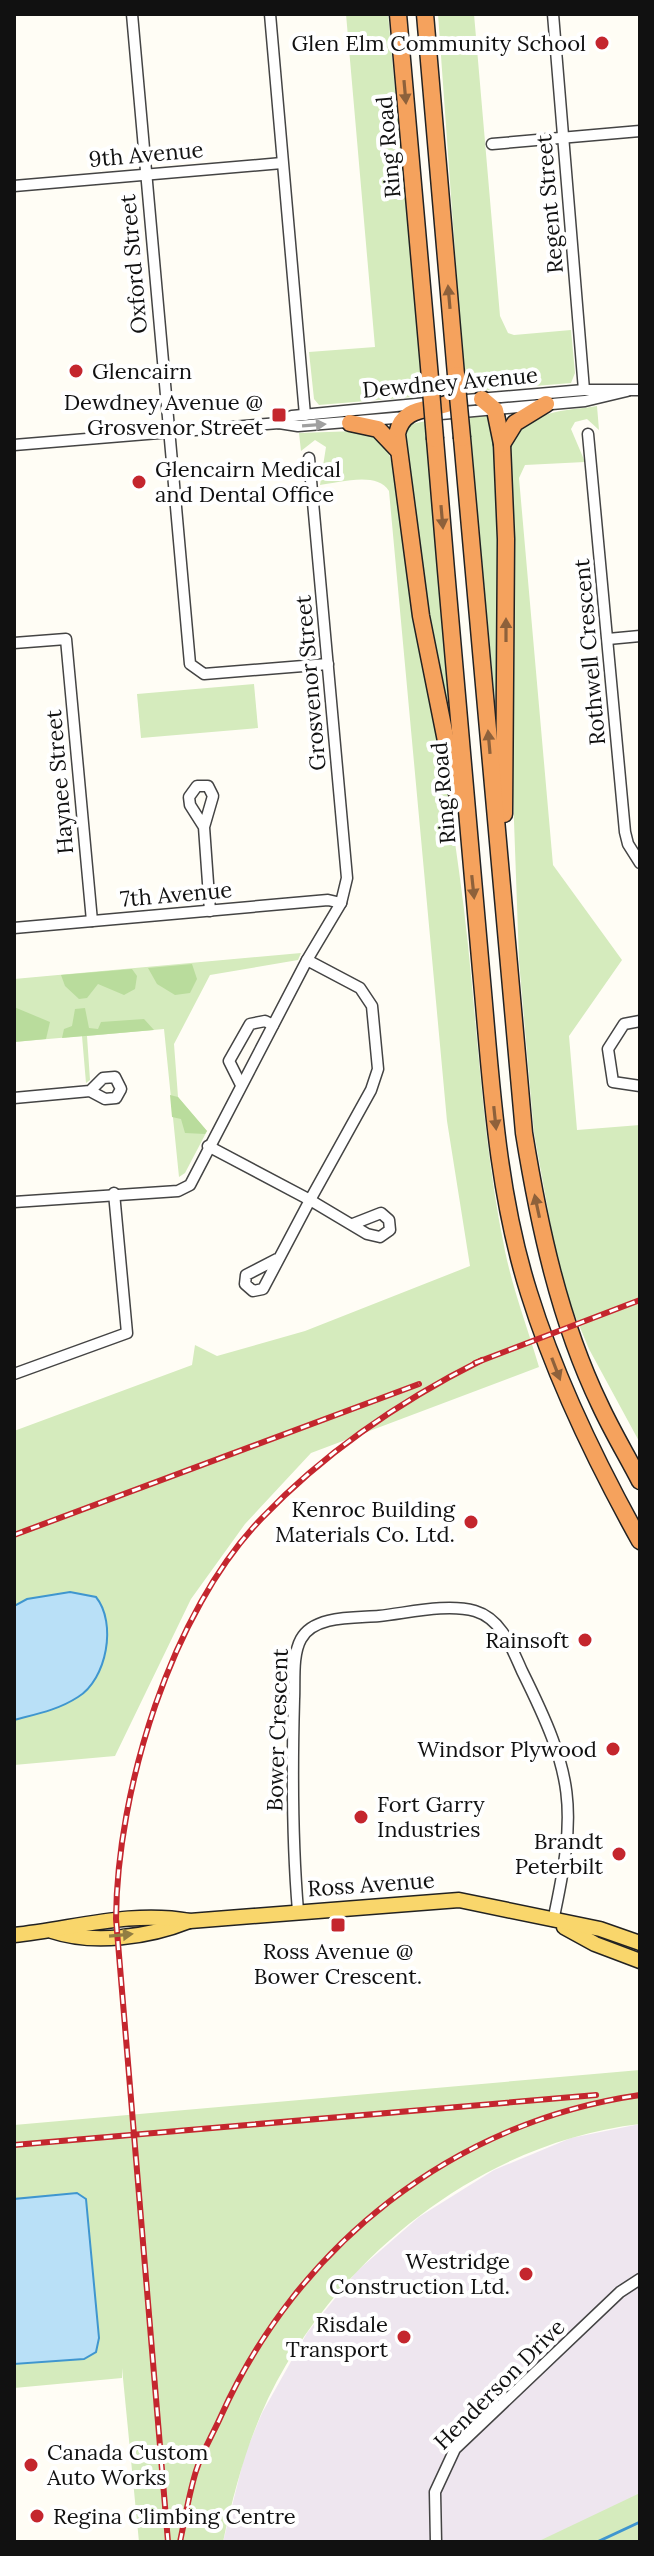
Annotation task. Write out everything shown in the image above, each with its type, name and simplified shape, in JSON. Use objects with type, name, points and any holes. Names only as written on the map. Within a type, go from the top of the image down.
[{"type":"highway","name":"Ring Road","points":[[398,14],[470,859],[498,1139],[514,1238],[557,1372],[582,1430],[640,1541]]},
{"type":"highway","points":[[425,14],[524,1133],[554,1282],[582,1364],[640,1481]]},
{"type":"highway","points":[[454,401],[442,407],[415,410],[405,417],[399,427],[397,450],[421,616],[470,859]]},
{"type":"highway","points":[[489,404],[502,444],[506,598],[503,904]]},
{"type":"highway","points":[[502,444],[515,423],[546,404]]},
{"type":"highway","points":[[350,423],[378,429],[397,450]]},
{"type":"highway","points":[[620,1442],[640,1472]]},
{"type":"main road","name":"Ross Avenue","points":[[14,1935],[52,1931],[74,1923],[161,1916],[190,1921],[459,1900],[510,1908],[553,1921],[600,1929],[640,1943]]},
{"type":"main road","name":"Ross Avenue","points":[[553,1921],[595,1944],[640,1961]]},
{"type":"street","name":"Oxford Street","points":[[132,14],[187,654],[193,669],[204,674],[328,664]]},
{"type":"street","points":[[270,14],[305,415]]},
{"type":"street","name":"Regent Street","points":[[553,14],[584,390]]},
{"type":"street","points":[[492,144],[640,131]]},
{"type":"street","name":"9th Avenue","points":[[14,186],[282,163]]},
{"type":"street","name":"Dewdney Avenue","points":[[14,445],[279,423],[298,426],[350,423],[584,390],[627,391]]},
{"type":"street","name":"Dewdney Avenue","points":[[279,423],[292,416],[454,401],[546,404],[640,390]]},
{"type":"street","name":"Rothwell Crescent","points":[[588,434],[625,832],[628,844],[640,863]]},
{"type":"street","name":"Grosvenor Street","points":[[309,458],[347,878],[341,903]]},
{"type":"street","points":[[608,639],[640,636]]},
{"type":"street","name":"Haynee Street","points":[[14,643],[66,639],[92,921]]},
{"type":"street","points":[[204,827],[210,911]]},
{"type":"street","name":"7th Avenue","points":[[14,928],[328,900],[341,903]]},
{"type":"street","points":[[14,1202],[162,1190],[193,1173],[307,960],[341,903]]},
{"type":"street","points":[[277,1259],[371,1090],[378,1069],[372,1006],[360,988],[307,960]]},
{"type":"street","points":[[241,1085],[229,1061],[250,1024],[265,1021],[273,1025]]},
{"type":"street","points":[[640,1021],[624,1024],[608,1049],[613,1082],[640,1086]]},
{"type":"street","points":[[14,1098],[90,1091]]},
{"type":"street","points":[[208,1146],[353,1224]]},
{"type":"street","points":[[14,1374],[127,1333],[114,1193]]},
{"type":"street","name":"Bower Crescent","points":[[298,1911],[292,1767],[296,1666],[301,1639],[315,1625],[335,1620],[451,1609],[474,1611],[499,1628],[559,1749],[569,1799],[569,1826],[553,1921]]},
{"type":"street","name":"Henderson Drive","points":[[436,2542],[435,2492],[455,2449],[620,2292],[640,2279]]},
{"type":"shaded area","points":[[640,2124],[640,2542],[223,2542],[245,2454],[262,2413],[307,2333],[357,2271],[419,2217],[494,2170],[571,2138]]},
{"type":"green space","points":[[346,14],[388,14],[424,396],[319,405],[314,399],[309,352],[375,347]]},
{"type":"green space","points":[[438,14],[474,14],[500,316],[508,333],[514,335],[571,330],[575,373],[571,383],[465,392]]},
{"type":"green space","points":[[597,406],[599,430],[587,419],[575,422],[571,429],[585,462],[525,465],[519,478],[553,865],[622,960],[569,1036],[577,1130],[640,1125],[640,1443],[589,1349],[561,1282],[534,1133],[519,961],[513,793],[511,446],[525,425],[535,419],[559,411]]},
{"type":"green space","points":[[487,415],[492,418],[501,538],[497,720],[468,417]]},
{"type":"green space","points":[[426,421],[453,743],[433,648],[403,438],[407,425]]},
{"type":"green space","points":[[356,431],[380,441],[392,464],[459,871],[496,1204],[508,1266],[539,1367],[311,1453],[245,1524],[191,1599],[115,1756],[14,1765],[14,1431],[192,1365],[195,1345],[217,1356],[305,1331],[470,1266],[447,1121],[389,491],[376,481],[367,480],[320,485],[326,447],[315,440],[301,451],[299,433]]},
{"type":"green space","points":[[254,684],[258,728],[141,738],[137,694]]},
{"type":"green space","points":[[301,953],[298,960],[210,975],[174,1044],[178,1097],[207,1131],[185,1173],[179,1177],[164,1029],[87,1036],[90,1080],[86,1083],[82,1036],[14,1042],[14,979]]},
{"type":"green space","points":[[192,964],[197,979],[190,993],[175,995],[157,984],[148,968]]},
{"type":"green space","points":[[132,969],[137,976],[135,989],[124,995],[98,984],[87,998],[79,999],[65,986],[61,975]]},
{"type":"green space","points":[[14,1007],[50,1022],[46,1039],[14,1042]]},
{"type":"green space","points":[[85,1008],[89,1028],[98,1029],[101,1022],[144,1019],[154,1030],[62,1038],[64,1029],[72,1026],[75,1009]]},
{"type":"green space","points":[[170,1095],[178,1097],[207,1131],[205,1134],[185,1133],[181,1119],[172,1117]]},
{"type":"green space","points":[[640,2070],[640,2124],[586,2134],[533,2151],[483,2175],[436,2204],[392,2238],[352,2277],[316,2319],[274,2386],[247,2451],[223,2542],[139,2542],[122,2368],[122,2378],[14,2388],[14,2125]]},
{"type":"green space","points":[[640,2493],[640,2542],[537,2542]]},
{"type":"water","points":[[70,1592],[96,1597],[102,1608],[107,1635],[102,1664],[88,1689],[78,1697],[55,1708],[14,1720],[14,1606],[27,1599]]},
{"type":"water","points":[[77,2193],[86,2199],[99,2338],[96,2352],[84,2359],[14,2364],[14,2199]]},
{"type":"waterway","points":[[597,2542],[640,2522]]},
{"type":"railway","points":[[475,1363],[640,1300]]},
{"type":"railway","points":[[168,2542],[116,1919],[126,1815],[139,1760],[155,1705],[176,1652],[201,1602],[230,1557],[262,1518],[312,1471],[365,1429],[482,1360]]},
{"type":"railway","points":[[14,1535],[419,1384]]},
{"type":"railway","points":[[14,2145],[596,2095]]},
{"type":"railway","points":[[180,2542],[198,2464],[253,2354],[293,2298],[338,2246],[389,2202],[446,2163],[506,2132],[571,2110],[640,2095]]},
{"type":"place","name":"Glen Elm Community School","points":[[602,43]]},
{"type":"place","name":"Glencairn","points":[[76,371]]},
{"type":"place","name":"Dewdney Avenue @ Grosvenor Street","points":[[279,415]]},
{"type":"place","name":"Glencairn Medical and Dental Office","points":[[139,482]]},
{"type":"place","name":"Kenroc Building Materials Co. Ltd.","points":[[471,1522]]},
{"type":"place","name":"Rainsoft","points":[[585,1640]]},
{"type":"place","name":"Windsor Plywood","points":[[613,1749]]},
{"type":"place","name":"Fort Garry Industries","points":[[361,1817]]},
{"type":"place","name":"Brandt Peterbilt","points":[[619,1854]]},
{"type":"place","name":"Ross Avenue @ Bower Crescent.","points":[[338,1925]]},
{"type":"place","name":"Westridge Construction Ltd.","points":[[526,2274]]},
{"type":"place","name":"Risdale Transport","points":[[404,2337]]},
{"type":"place","name":"Canada Custom Auto Works","points":[[31,2465]]},
{"type":"place","name":"Regina Climbing Centre","points":[[37,2516]]}]
